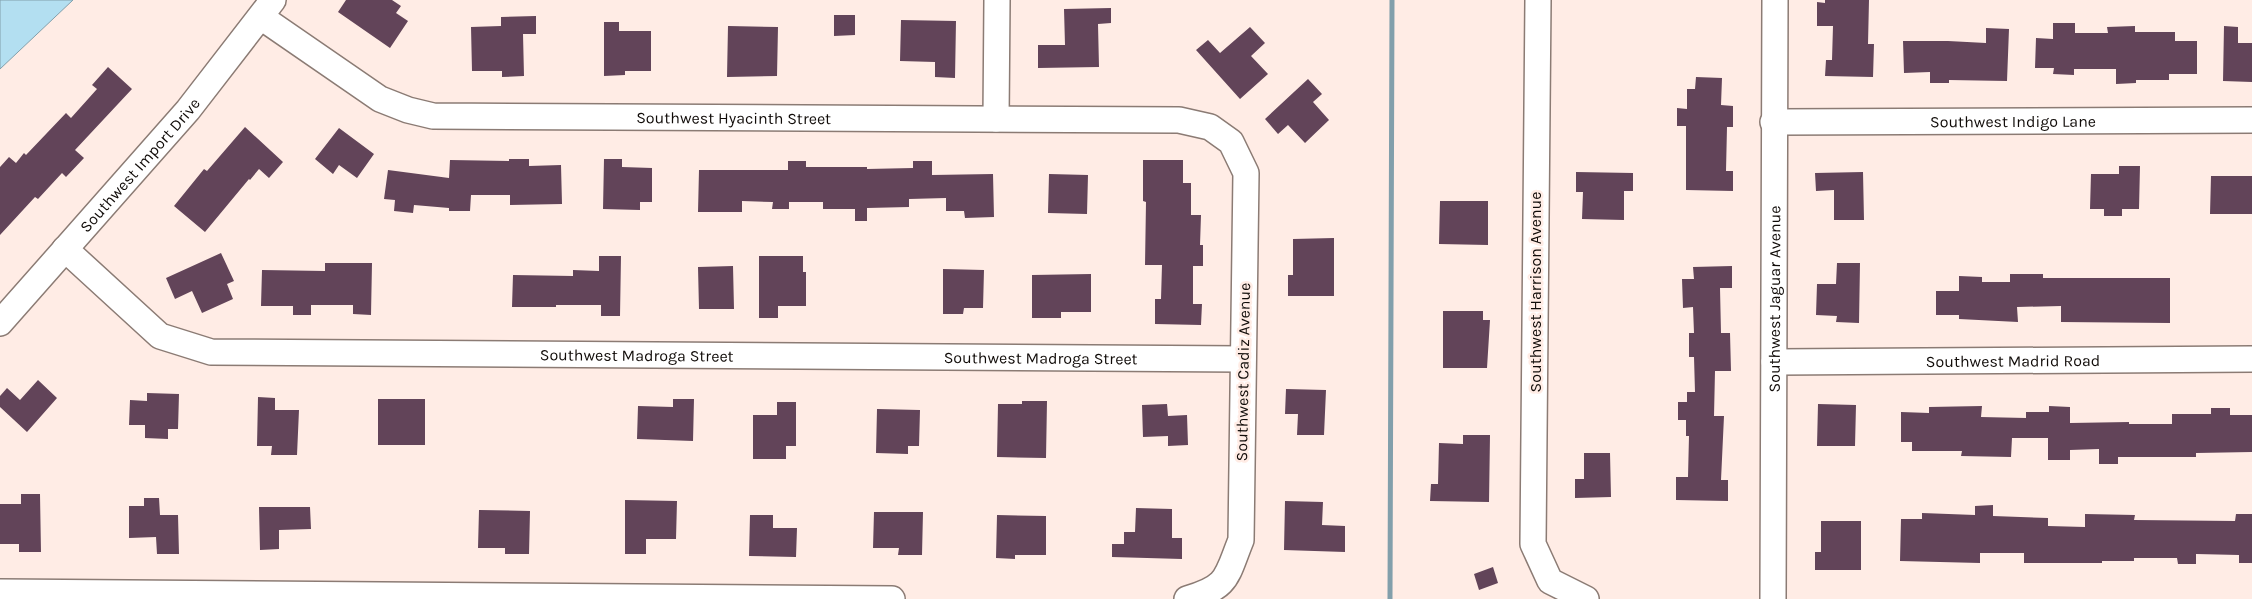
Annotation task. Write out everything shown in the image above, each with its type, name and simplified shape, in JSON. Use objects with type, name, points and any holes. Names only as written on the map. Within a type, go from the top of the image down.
[{"type":"street","points":[[996,119],[997,0]]},
{"type":"street","name":"Southwest Harrison Avenue","points":[[1538,0],[1533,544],[1550,581],[1586,599]]},
{"type":"street","name":"Southwest Jaguar Avenue","points":[[1772,599],[1775,0]]},
{"type":"street","name":"Southwest Hyacinth Street","points":[[266,8],[380,99],[408,110],[433,116],[1179,120],[1210,127],[1231,142]]},
{"type":"street","name":"Southwest Import Drive","points":[[0,323],[188,110],[266,8]]},
{"type":"street","name":"Southwest Indigo Lane","points":[[1773,122],[2252,120]]},
{"type":"street","name":"Southwest Cadiz Avenue","points":[[1197,596],[1225,581],[1241,540],[1246,172],[1231,142]]},
{"type":"street","name":"Southwest Madroga Street","points":[[66,248],[160,336],[211,352],[1243,360]]},
{"type":"street","name":"Southwest Madrid Road","points":[[1774,362],[2252,359]]},
{"type":"street","points":[[0,592],[892,599]]},
{"type":"water","points":[[0,0],[73,0],[0,69]]},
{"type":"building","points":[[346,0],[392,0],[401,6],[396,13],[408,21],[390,48],[338,12]]},
{"type":"building","points":[[1825,0],[1869,0],[1868,44],[1874,44],[1873,77],[1825,76],[1826,60],[1832,60],[1833,26],[1817,26],[1817,2],[1825,3]]},
{"type":"building","points":[[1111,8],[1111,23],[1098,24],[1099,67],[1038,68],[1038,45],[1065,45],[1064,9]]},
{"type":"building","points":[[834,15],[855,15],[855,35],[834,36]]},
{"type":"building","points":[[536,16],[536,34],[523,34],[524,76],[502,77],[502,71],[472,71],[471,27],[501,26],[501,17]]},
{"type":"building","points":[[901,20],[956,21],[955,78],[935,77],[935,62],[900,61]]},
{"type":"building","points":[[604,22],[619,22],[619,31],[651,31],[651,71],[625,71],[625,75],[604,76]]},
{"type":"building","points":[[2053,23],[2075,23],[2075,33],[2108,33],[2107,27],[2135,26],[2135,32],[2175,32],[2175,41],[2197,41],[2197,74],[2169,74],[2169,80],[2136,80],[2136,83],[2116,84],[2116,69],[2074,69],[2074,75],[2053,74],[2054,68],[2035,68],[2036,38],[2053,39]]},
{"type":"building","points":[[728,26],[778,27],[777,76],[727,77]]},
{"type":"building","points":[[2224,26],[2238,27],[2238,43],[2252,43],[2252,82],[2223,81]]},
{"type":"building","points":[[1250,27],[1265,43],[1251,56],[1268,74],[1240,99],[1196,50],[1208,40],[1220,53]]},
{"type":"building","points":[[1986,28],[2009,29],[2007,81],[1949,80],[1949,83],[1930,83],[1930,72],[1904,73],[1903,41],[1986,43]]},
{"type":"building","points":[[108,67],[132,89],[75,150],[84,158],[66,177],[62,173],[38,199],[35,197],[0,235],[0,167],[9,157],[16,163],[24,153],[26,155],[66,113],[71,118],[97,89],[92,85]]},
{"type":"building","points":[[1696,77],[1722,78],[1721,105],[1733,106],[1733,127],[1727,127],[1726,171],[1733,171],[1733,191],[1686,190],[1686,126],[1677,126],[1677,108],[1687,109],[1687,89],[1695,89]]},
{"type":"building","points":[[1308,79],[1322,94],[1313,102],[1329,120],[1305,143],[1288,125],[1278,134],[1265,119]]},
{"type":"building","points":[[245,127],[283,162],[269,178],[259,169],[205,232],[174,206],[204,169],[207,171]]},
{"type":"building","points":[[339,128],[374,154],[357,178],[339,165],[333,174],[315,159]]},
{"type":"building","points":[[509,159],[529,159],[529,166],[561,165],[562,204],[510,205],[510,195],[471,195],[470,211],[449,211],[449,208],[414,205],[413,213],[394,211],[395,200],[384,199],[388,170],[449,178],[450,160],[509,161]]},
{"type":"building","points":[[604,159],[622,159],[622,167],[652,168],[652,202],[640,202],[640,210],[603,209]]},
{"type":"building","points":[[1143,160],[1183,160],[1183,183],[1191,183],[1191,215],[1201,215],[1200,245],[1203,245],[1203,266],[1193,266],[1193,304],[1202,304],[1201,325],[1155,324],[1155,299],[1161,299],[1162,265],[1145,265],[1146,202],[1143,201]]},
{"type":"building","points":[[788,161],[806,161],[806,167],[867,167],[867,169],[913,168],[913,161],[932,161],[932,175],[993,174],[994,217],[965,218],[964,211],[946,211],[946,198],[909,199],[909,207],[867,208],[867,221],[855,221],[855,209],[823,209],[823,202],[789,202],[789,209],[772,209],[773,202],[742,201],[742,212],[698,212],[699,170],[788,170]]},
{"type":"building","points":[[2119,166],[2140,166],[2139,209],[2122,209],[2122,216],[2104,216],[2104,209],[2090,209],[2091,174],[2119,174]]},
{"type":"building","points":[[1576,172],[1633,173],[1633,191],[1624,191],[1624,220],[1582,219],[1583,192],[1576,192]]},
{"type":"building","points":[[1863,172],[1864,220],[1834,220],[1834,190],[1816,191],[1815,173]]},
{"type":"building","points":[[1049,174],[1088,175],[1087,214],[1048,213]]},
{"type":"building","points":[[2211,176],[2252,176],[2252,214],[2210,214]]},
{"type":"building","points":[[1440,201],[1488,201],[1488,245],[1439,244]]},
{"type":"building","points":[[1334,238],[1334,296],[1288,296],[1288,275],[1293,275],[1293,239]]},
{"type":"building","points":[[221,253],[234,281],[227,284],[233,299],[202,313],[192,291],[175,299],[166,278]]},
{"type":"building","points":[[599,256],[621,256],[620,316],[601,316],[601,305],[512,307],[513,275],[573,276],[573,270],[599,271]]},
{"type":"building","points":[[759,256],[803,256],[803,272],[806,272],[806,306],[778,306],[778,318],[759,318]]},
{"type":"building","points":[[325,263],[372,263],[371,315],[353,314],[353,305],[311,305],[311,315],[293,315],[293,306],[261,306],[262,270],[325,271]]},
{"type":"building","points":[[1837,263],[1860,263],[1859,323],[1836,322],[1837,316],[1816,315],[1817,284],[1836,284]]},
{"type":"building","points":[[733,266],[734,309],[699,309],[698,267]]},
{"type":"building","points":[[1732,266],[1732,288],[1720,288],[1721,333],[1730,333],[1731,371],[1715,371],[1714,416],[1724,416],[1721,480],[1728,480],[1728,501],[1676,500],[1676,477],[1688,477],[1689,436],[1686,436],[1686,420],[1678,420],[1678,402],[1687,402],[1687,392],[1695,392],[1694,357],[1689,357],[1689,333],[1694,333],[1693,307],[1683,308],[1682,279],[1694,279],[1693,267]]},
{"type":"building","points":[[943,269],[984,270],[983,308],[964,308],[963,314],[943,314]]},
{"type":"building","points":[[1091,274],[1091,312],[1061,312],[1061,318],[1032,318],[1032,275]]},
{"type":"building","points":[[2010,274],[2043,274],[2043,278],[2170,278],[2170,323],[2061,322],[2061,306],[2017,307],[2018,322],[1959,319],[1959,315],[1936,315],[1936,291],[1959,291],[1959,276],[1982,277],[1982,282],[2010,282]]},
{"type":"building","points":[[1443,311],[1483,311],[1483,320],[1490,320],[1487,368],[1443,368]]},
{"type":"building","points":[[38,380],[57,398],[27,432],[0,407],[0,396],[7,388],[20,400]]},
{"type":"building","points":[[1286,389],[1326,390],[1324,435],[1297,435],[1298,414],[1285,414]]},
{"type":"building","points":[[147,393],[179,394],[178,429],[168,429],[168,439],[145,438],[145,425],[129,425],[130,400],[147,401]]},
{"type":"building","points":[[258,397],[275,398],[275,410],[299,410],[297,455],[271,455],[272,446],[257,446]]},
{"type":"building","points":[[378,399],[425,399],[425,445],[378,445]]},
{"type":"building","points":[[673,399],[694,399],[693,441],[637,439],[638,406],[673,407]]},
{"type":"building","points":[[1022,401],[1047,401],[1046,458],[997,457],[998,404],[1022,404]]},
{"type":"building","points":[[777,402],[796,402],[796,446],[786,446],[786,459],[753,459],[753,415],[777,415]]},
{"type":"building","points":[[1167,404],[1168,416],[1187,415],[1188,445],[1168,446],[1168,436],[1143,437],[1142,405]]},
{"type":"building","points":[[1818,404],[1856,405],[1855,446],[1817,446]]},
{"type":"building","points":[[1982,406],[1981,417],[2026,418],[2026,412],[2049,412],[2049,406],[2070,407],[2070,423],[2129,422],[2129,424],[2172,424],[2172,414],[2211,414],[2211,408],[2230,408],[2230,415],[2252,415],[2252,452],[2196,453],[2196,457],[2118,457],[2118,464],[2099,464],[2099,449],[2070,450],[2070,460],[2048,460],[2048,438],[2012,438],[2011,457],[1961,456],[1962,451],[1912,451],[1912,442],[1901,442],[1901,412],[1929,413],[1929,407]]},
{"type":"building","points":[[877,409],[920,410],[919,446],[908,446],[908,454],[876,453]]},
{"type":"building","points":[[1463,435],[1490,435],[1489,502],[1430,501],[1431,484],[1438,484],[1439,443],[1463,444]]},
{"type":"building","points":[[1584,453],[1610,453],[1611,497],[1575,498],[1575,479],[1584,479]]},
{"type":"building","points":[[21,494],[40,494],[41,552],[19,552],[19,544],[0,544],[0,504],[21,504]]},
{"type":"building","points":[[144,498],[159,498],[160,515],[178,515],[179,554],[157,554],[156,537],[129,538],[129,506],[144,506]]},
{"type":"building","points":[[625,500],[677,501],[676,539],[646,539],[646,554],[625,554]]},
{"type":"building","points":[[1285,501],[1323,502],[1322,525],[1345,526],[1345,552],[1284,550]]},
{"type":"building","points":[[1993,505],[1993,516],[2048,518],[2048,526],[2085,527],[2085,514],[2135,515],[2134,520],[2235,521],[2236,514],[2252,514],[2252,563],[2239,563],[2239,555],[2196,554],[2196,564],[2178,564],[2177,558],[2134,558],[2134,561],[2102,561],[2102,563],[2024,563],[2024,553],[1980,553],[1980,563],[1900,561],[1901,519],[1922,519],[1922,513],[1975,515],[1975,506]]},
{"type":"building","points":[[259,507],[310,507],[311,529],[279,530],[279,549],[260,550]]},
{"type":"building","points":[[1136,508],[1172,509],[1172,538],[1182,538],[1182,559],[1112,557],[1112,544],[1124,544],[1124,532],[1135,532]]},
{"type":"building","points":[[479,510],[530,511],[529,554],[505,554],[505,548],[478,548]]},
{"type":"building","points":[[874,512],[923,512],[922,555],[898,555],[899,548],[873,548]]},
{"type":"building","points":[[750,515],[773,515],[773,528],[797,528],[796,557],[749,556]]},
{"type":"building","points":[[997,515],[1046,516],[1046,555],[1015,555],[1015,559],[996,558]]},
{"type":"building","points":[[1821,521],[1861,521],[1861,570],[1815,570],[1815,552],[1821,552]]},
{"type":"building","points":[[1493,567],[1498,583],[1479,590],[1474,574]]},
{"type":"waterway","points":[[1390,599],[1392,0]]}]
